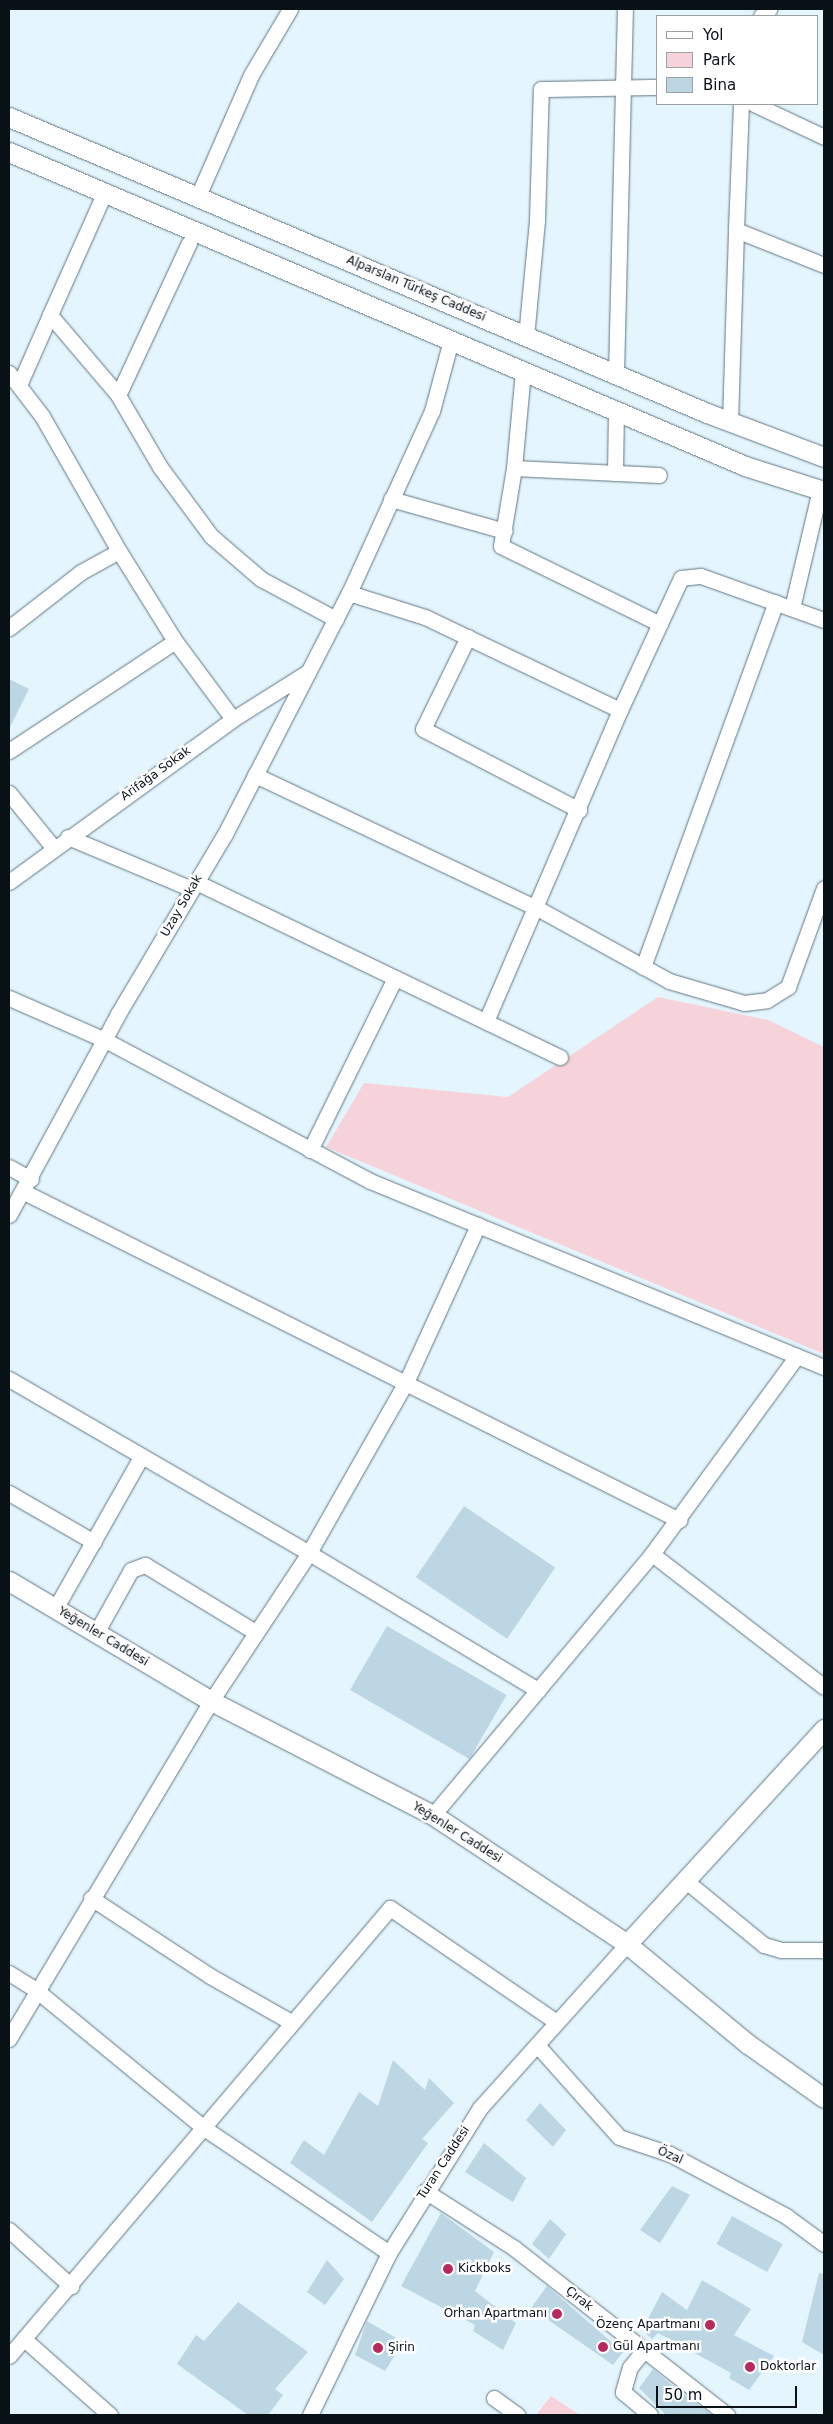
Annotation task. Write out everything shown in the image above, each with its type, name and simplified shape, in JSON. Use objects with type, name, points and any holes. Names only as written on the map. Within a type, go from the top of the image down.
[{"type":"street","points":[[198,196],[251,75],[290,9]]},
{"type":"street","points":[[616,374],[626,9]]},
{"type":"street","points":[[526,337],[537,220],[541,89],[656,88]]},
{"type":"street","points":[[730,422],[741,105]]},
{"type":"street","points":[[756,105],[824,137]]},
{"type":"street","name":"Alparslan Türkeş Caddesi","points":[[9,117],[526,337],[730,422],[824,457]]},
{"type":"street","points":[[9,152],[745,466],[822,490],[792,608]]},
{"type":"street","points":[[104,194],[50,315],[13,380],[175,641],[233,718]]},
{"type":"street","points":[[736,230],[824,265]]},
{"type":"street","points":[[118,395],[189,243]]},
{"type":"street","points":[[50,315],[118,395],[160,467],[211,536],[261,579],[336,619]]},
{"type":"street","name":"Uzay Sokak","points":[[9,1215],[27,1186],[105,1040],[255,775],[336,619],[432,411],[450,340]]},
{"type":"street","points":[[522,371],[514,468],[501,546],[660,624]]},
{"type":"street","points":[[614,473],[616,411]]},
{"type":"street","points":[[514,468],[659,475]]},
{"type":"street","points":[[391,499],[505,531]]},
{"type":"street","points":[[9,628],[81,572],[119,551]]},
{"type":"street","points":[[486,1021],[537,908],[620,710],[681,578],[693,575],[824,620]]},
{"type":"street","points":[[349,593],[426,617],[620,710]]},
{"type":"street","points":[[644,967],[776,602]]},
{"type":"street","points":[[468,637],[423,729],[579,810]]},
{"type":"street","points":[[9,751],[175,641]]},
{"type":"street","name":"Arifağa Sokak","points":[[9,882],[52,846],[68,837],[233,718],[308,672]]},
{"type":"street","points":[[255,775],[537,908],[669,981],[744,1003],[767,1000],[788,987],[824,888]]},
{"type":"street","points":[[9,793],[52,846]]},
{"type":"street","points":[[68,837],[194,885],[560,1057]]},
{"type":"street","points":[[310,1150],[395,978]]},
{"type":"street","points":[[9,998],[105,1040],[310,1150],[478,1225],[824,1367]]},
{"type":"street","points":[[9,1166],[27,1186],[406,1382],[679,1520]]},
{"type":"street","points":[[9,2039],[36,1990],[211,1701],[309,1553],[406,1382],[478,1225]]},
{"type":"street","points":[[434,1815],[679,1520],[797,1356]]},
{"type":"street","points":[[9,1379],[309,1553],[538,1690]]},
{"type":"street","points":[[55,1608],[141,1457]]},
{"type":"street","points":[[9,1493],[94,1542]]},
{"type":"street","points":[[652,1554],[824,1687]]},
{"type":"street","points":[[96,1633],[131,1570],[145,1565],[255,1632]]},
{"type":"street","name":"Yeğenler Caddesi","points":[[9,1581],[211,1701],[434,1815],[627,1944],[748,2044],[824,2098]]},
{"type":"street","points":[[627,1944],[824,1729]]},
{"type":"street","points":[[686,1881],[764,1945],[781,1950],[824,1950]]},
{"type":"street","points":[[91,1898],[210,1976],[291,2022]]},
{"type":"street","points":[[9,2356],[71,2286],[291,2022],[390,1908],[555,2020]]},
{"type":"street","name":"Turan Caddesi","points":[[310,2415],[390,2253],[425,2191],[480,2108],[536,2045],[555,2020],[627,1944]]},
{"type":"street","points":[[9,1973],[36,1990],[204,2128],[390,2253]]},
{"type":"street","name":"Özal","points":[[536,2045],[619,2137],[670,2154],[786,2216],[824,2244]]},
{"type":"street","name":"Çırak","points":[[425,2191],[514,2248],[727,2415]]},
{"type":"street","points":[[9,2230],[71,2286]]},
{"type":"street","points":[[24,2339],[110,2415]]},
{"type":"street","points":[[644,2350],[630,2367],[623,2392],[650,2415]]},
{"type":"street","points":[[494,2398],[516,2415]]},
{"type":"green space","points":[[658,997],[768,1020],[824,1047],[824,1354],[326,1147],[364,1083],[508,1097]]},
{"type":"green space","points":[[551,2396],[580,2415],[536,2415]]},
{"type":"building","points":[[9,679],[29,689],[9,729]]},
{"type":"building","points":[[464,1506],[555,1568],[507,1639],[416,1577]]},
{"type":"building","points":[[387,1626],[507,1695],[470,1759],[350,1690]]},
{"type":"building","points":[[393,2060],[425,2090],[429,2078],[454,2103],[422,2139],[428,2143],[372,2222],[290,2163],[304,2140],[324,2155],[359,2092],[378,2106]]},
{"type":"building","points":[[540,2103],[566,2130],[553,2147],[526,2120]]},
{"type":"building","points":[[484,2143],[526,2178],[513,2202],[465,2172]]},
{"type":"building","points":[[672,2186],[690,2195],[660,2243],[640,2230]]},
{"type":"building","name":"Kickboks","points":[[441,2213],[494,2252],[475,2291],[516,2323],[503,2350],[473,2331],[475,2325],[401,2286]]},
{"type":"building","points":[[732,2216],[783,2244],[767,2272],[716,2244]]},
{"type":"building","points":[[550,2219],[566,2234],[549,2259],[532,2244]]},
{"type":"building","points":[[327,2260],[344,2279],[325,2305],[307,2292]]},
{"type":"building","points":[[819,2273],[824,2274],[824,2355],[802,2342]]},
{"type":"building","points":[[702,2280],[751,2309],[734,2335],[774,2356],[749,2390],[729,2378],[731,2373],[658,2333],[652,2339],[642,2330],[662,2292],[687,2310]]},
{"type":"building","points":[[547,2286],[623,2352],[613,2365],[531,2308]]},
{"type":"building","points":[[238,2302],[308,2352],[275,2389],[283,2395],[268,2415],[248,2415],[177,2364],[196,2335],[204,2341]]},
{"type":"building","name":"Şirin","points":[[367,2321],[403,2342],[385,2371],[355,2355]]},
{"type":"building","points":[[653,2369],[712,2415],[666,2415],[639,2388]]},
{"type":"place","name":"Kickboks","points":[[448,2269]]},
{"type":"place","name":"Orhan Apartmanı","points":[[557,2314]]},
{"type":"place","name":"Özenç Apartmanı","points":[[710,2325]]},
{"type":"place","name":"Gül Apartmanı","points":[[603,2347]]},
{"type":"place","name":"Şirin","points":[[378,2348]]},
{"type":"place","name":"Doktorlar","points":[[750,2367]]}]
